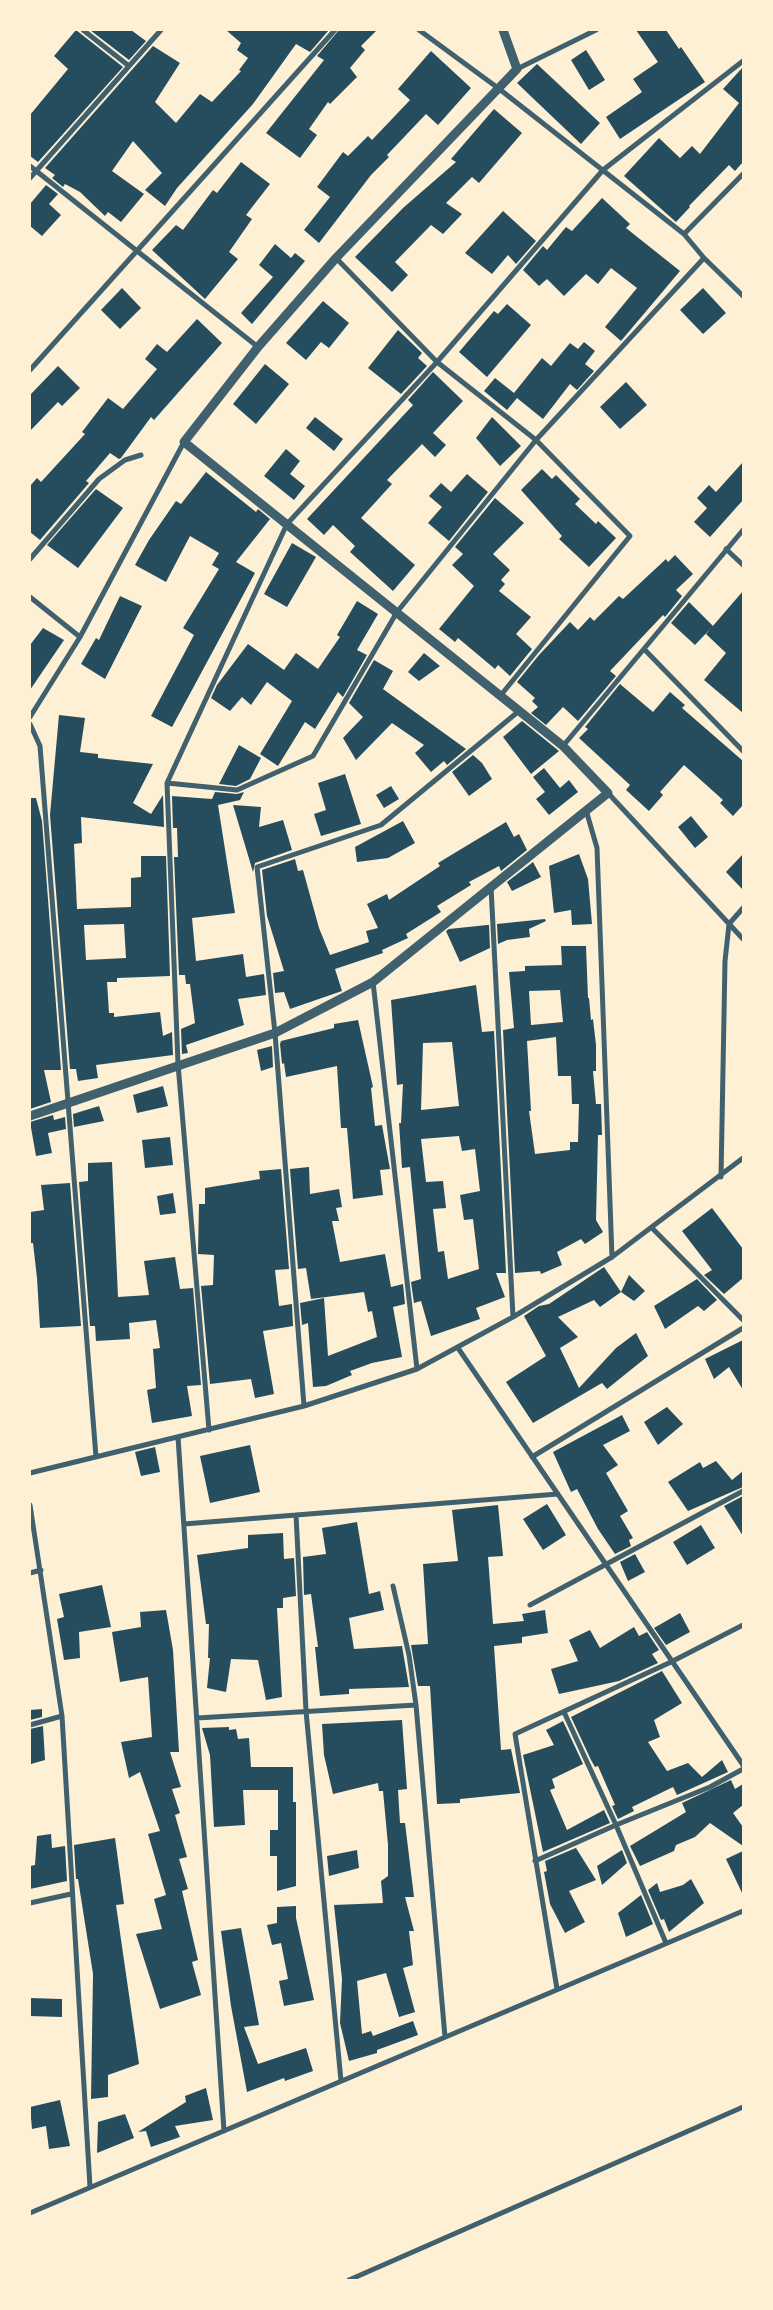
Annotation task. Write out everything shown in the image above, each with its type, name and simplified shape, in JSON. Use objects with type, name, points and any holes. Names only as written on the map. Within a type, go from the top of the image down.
[{"type":"street","points":[[83,30],[129,66]]},
{"type":"street","points":[[30,178],[161,30]]},
{"type":"street","points":[[30,370],[335,30]]},
{"type":"street","points":[[419,30],[498,88],[684,234],[704,258],[743,296]]},
{"type":"street","points":[[503,30],[516,69]]},
{"type":"street","points":[[30,717],[80,637],[184,442],[258,347],[336,258],[516,69],[596,30]]},
{"type":"street","points":[[209,1430],[178,1064],[167,783],[287,524],[437,362],[603,170],[743,60]]},
{"type":"street","points":[[30,166],[258,347]]},
{"type":"street","points":[[684,234],[743,174]]},
{"type":"street","points":[[336,258],[437,362],[536,440],[630,536],[501,695]]},
{"type":"street","points":[[167,783],[236,790],[313,756],[397,612],[536,440],[704,258]]},
{"type":"street","points":[[184,442],[564,746],[743,939]]},
{"type":"street","points":[[30,559],[99,479],[125,460],[141,455]]},
{"type":"street","points":[[564,746],[743,530]]},
{"type":"street","points":[[726,549],[743,565]]},
{"type":"street","points":[[30,597],[80,637]]},
{"type":"street","points":[[644,649],[743,751]]},
{"type":"street","points":[[304,1406],[275,1033],[257,866],[381,824],[520,710]]},
{"type":"street","points":[[30,724],[40,746],[96,1457]]},
{"type":"street","points":[[30,1116],[178,1064],[275,1033],[373,982],[608,793]]},
{"type":"street","points":[[586,810],[597,848],[612,1257]]},
{"type":"street","points":[[490,887],[513,1317]]},
{"type":"street","points":[[721,1177],[724,961],[729,924],[743,908]]},
{"type":"street","points":[[373,982],[417,1369]]},
{"type":"street","points":[[30,1473],[304,1406],[417,1369],[513,1317],[612,1257],[721,1177],[743,1158]]},
{"type":"street","points":[[652,1228],[743,1320]]},
{"type":"street","points":[[532,1457],[743,1328]]},
{"type":"street","points":[[458,1348],[743,1765]]},
{"type":"street","points":[[178,1437],[224,2131]]},
{"type":"street","points":[[530,1605],[743,1490]]},
{"type":"street","points":[[184,1524],[558,1494]]},
{"type":"street","points":[[30,1504],[62,1716],[71,1894],[90,2187]]},
{"type":"street","points":[[296,1515],[306,1711],[341,2081]]},
{"type":"street","points":[[30,1573],[40,1570]]},
{"type":"street","points":[[393,1586],[409,1655],[416,1705],[445,2037]]},
{"type":"street","points":[[557,1989],[515,1734],[671,1662],[743,1625]]},
{"type":"street","points":[[197,1718],[416,1705]]},
{"type":"street","points":[[564,1712],[616,1825],[666,1943]]},
{"type":"street","points":[[30,1725],[62,1716]]},
{"type":"street","points":[[535,1861],[616,1825],[710,1788],[743,1769]]},
{"type":"street","points":[[30,1903],[71,1894]]},
{"type":"street","points":[[30,2213],[743,1911]]},
{"type":"street","points":[[349,2280],[743,2107]]},
{"type":"building","points":[[76,30],[123,67],[38,162],[30,156],[30,115],[68,69],[54,56]]},
{"type":"building","points":[[90,30],[131,30],[146,41],[129,60]]},
{"type":"building","points":[[226,30],[329,30],[310,52],[296,44],[253,104],[177,188],[165,206],[145,190],[162,173],[133,141],[112,171],[144,194],[121,222],[108,212],[105,216],[80,192],[65,184],[63,187],[52,178],[55,175],[45,168],[153,46],[180,63],[155,102],[176,123],[200,94],[212,102],[241,71],[239,70],[248,58],[237,50],[241,43]]},
{"type":"building","points":[[339,30],[377,30],[361,46],[365,50],[350,68],[357,77],[330,104],[328,102],[309,129],[317,135],[300,158],[266,133],[324,60],[317,56]]},
{"type":"building","points":[[636,30],[666,30],[679,49],[681,47],[705,82],[620,139],[606,117],[642,92],[633,79],[658,62]]},
{"type":"building","points":[[586,50],[605,80],[589,90],[571,60]]},
{"type":"building","points":[[431,51],[471,88],[438,125],[426,114],[387,155],[389,157],[371,175],[319,243],[304,230],[330,197],[317,187],[343,152],[348,156],[368,136],[372,140],[410,100],[398,89]]},
{"type":"building","points":[[537,64],[600,123],[581,144],[517,83]]},
{"type":"building","points":[[743,67],[743,162],[735,171],[729,165],[676,222],[624,176],[659,138],[680,158],[692,146],[700,154],[739,103],[723,89]]},
{"type":"building","points":[[494,109],[522,133],[479,183],[472,177],[446,203],[462,214],[443,234],[431,225],[395,262],[408,275],[392,292],[355,257],[403,208],[456,162],[451,159]]},
{"type":"building","points":[[241,162],[270,184],[246,215],[252,219],[229,252],[238,259],[205,299],[152,250],[176,225],[183,230],[213,190],[217,193]]},
{"type":"building","points":[[46,185],[58,194],[49,204],[61,215],[42,236],[30,226],[30,204]]},
{"type":"building","points":[[602,198],[630,224],[626,228],[680,271],[621,341],[605,327],[637,288],[611,268],[598,284],[586,274],[564,296],[547,279],[539,286],[523,270],[543,246],[547,250],[566,227],[572,231]]},
{"type":"building","points":[[503,211],[536,241],[516,264],[508,255],[492,274],[465,253]]},
{"type":"building","points":[[275,244],[291,258],[295,253],[305,261],[252,324],[241,313],[273,277],[259,265]]},
{"type":"building","points":[[122,288],[141,308],[120,329],[101,310]]},
{"type":"building","points":[[703,288],[726,313],[703,334],[680,310]]},
{"type":"building","points":[[323,301],[349,323],[329,348],[321,342],[306,360],[286,343]]},
{"type":"building","points":[[507,304],[531,325],[487,377],[459,352],[494,311],[498,314]]},
{"type":"building","points":[[197,319],[222,343],[154,420],[151,417],[121,458],[119,459],[110,453],[86,481],[89,483],[40,540],[30,532],[30,486],[37,478],[41,482],[85,434],[82,432],[108,398],[123,409],[157,369],[145,359],[157,344],[167,352]]},
{"type":"building","points":[[398,330],[422,353],[418,358],[427,366],[401,394],[368,368]]},
{"type":"building","points":[[584,342],[595,351],[585,364],[594,371],[577,390],[570,384],[543,419],[517,398],[507,410],[484,391],[495,378],[514,393],[542,358],[551,366],[570,343],[578,349]]},
{"type":"building","points":[[265,364],[289,384],[256,424],[233,404]]},
{"type":"building","points":[[58,366],[80,388],[62,406],[58,402],[30,431],[30,395]]},
{"type":"building","points":[[433,372],[463,401],[433,433],[446,445],[435,457],[422,444],[387,480],[392,484],[361,518],[415,565],[393,591],[350,552],[355,546],[333,525],[324,535],[307,519],[413,405],[408,400]]},
{"type":"building","points":[[626,382],[647,405],[620,429],[600,407]]},
{"type":"building","points":[[315,417],[343,439],[334,451],[306,428]]},
{"type":"building","points":[[492,417],[521,446],[500,466],[476,438]]},
{"type":"building","points":[[286,449],[300,461],[290,474],[305,486],[294,500],[264,476]]},
{"type":"building","points":[[743,462],[743,500],[710,537],[694,522],[707,508],[697,498],[709,485],[716,492]]},
{"type":"building","points":[[542,469],[552,479],[556,475],[580,499],[575,504],[596,524],[598,521],[616,538],[589,567],[559,539],[562,536],[521,490]]},
{"type":"building","points":[[206,472],[256,512],[258,509],[270,519],[236,562],[255,573],[172,727],[151,716],[194,635],[183,628],[219,569],[212,565],[219,553],[190,536],[166,582],[135,565],[149,540],[176,501],[181,504]]},
{"type":"building","points":[[467,474],[488,492],[449,541],[428,523],[442,507],[429,496],[441,483],[451,492]]},
{"type":"building","points":[[96,489],[123,508],[78,568],[47,545]]},
{"type":"building","points":[[495,498],[524,523],[493,554],[510,570],[501,580],[505,584],[499,591],[531,617],[516,634],[532,649],[510,676],[498,665],[495,669],[458,638],[455,642],[439,629],[474,586],[452,565],[463,554],[455,547]]},
{"type":"building","points":[[292,543],[316,557],[287,607],[264,594]]},
{"type":"building","points":[[675,555],[693,574],[676,590],[682,596],[665,617],[663,615],[610,671],[616,676],[578,721],[563,707],[546,725],[531,713],[538,707],[532,701],[535,698],[517,682],[539,655],[570,622],[578,630],[590,617],[594,621],[619,596],[623,599],[666,559],[668,562]]},
{"type":"building","points":[[743,591],[743,713],[704,680],[726,653],[706,634]]},
{"type":"building","points":[[120,596],[142,606],[105,679],[81,664],[96,638],[99,640]]},
{"type":"building","points":[[357,601],[378,614],[357,650],[367,655],[343,697],[338,692],[315,729],[305,722],[278,766],[260,754],[292,701],[267,682],[251,705],[242,697],[230,711],[211,698],[217,685],[248,644],[284,670],[296,653],[318,669],[340,637],[337,635]]},
{"type":"building","points":[[689,602],[713,626],[695,645],[671,623]]},
{"type":"building","points":[[43,628],[64,640],[30,690],[30,645]]},
{"type":"building","points":[[424,653],[440,666],[419,681],[408,672]]},
{"type":"building","points":[[374,660],[393,671],[383,689],[466,749],[447,765],[444,761],[431,772],[415,753],[424,745],[392,723],[356,760],[343,738],[363,717],[349,703]]},
{"type":"building","points":[[620,684],[653,712],[670,692],[685,705],[682,708],[743,761],[743,805],[733,816],[720,803],[723,800],[684,765],[660,792],[663,795],[649,811],[626,790],[630,785],[579,738],[588,729],[585,727]]},
{"type":"building","points":[[59,715],[85,718],[80,752],[98,754],[98,758],[153,764],[133,803],[151,814],[163,795],[164,827],[81,817],[82,843],[74,844],[77,909],[131,907],[131,878],[141,877],[141,856],[166,856],[170,976],[117,978],[117,982],[107,982],[109,1013],[114,1013],[114,1017],[160,1012],[163,1036],[172,1032],[173,1055],[96,1065],[98,1078],[78,1081],[76,1069],[70,1069],[50,815]],"holes":[[[124,924],[126,958],[86,960],[84,925]]]},
{"type":"building","points":[[522,721],[559,751],[531,774],[503,737]]},
{"type":"building","points":[[239,745],[261,758],[250,779],[236,786],[219,784]]},
{"type":"building","points":[[473,755],[482,763],[492,779],[469,796],[452,772]]},
{"type":"building","points":[[544,768],[560,788],[569,780],[578,792],[549,815],[536,799],[545,792],[533,777]]},
{"type":"building","points":[[345,774],[361,824],[321,836],[314,814],[326,810],[318,783]]},
{"type":"building","points":[[391,786],[399,799],[384,808],[376,795]]},
{"type":"building","points":[[215,792],[237,794],[244,792],[240,800],[218,805],[235,913],[192,918],[196,961],[243,954],[246,977],[264,974],[266,995],[238,999],[244,1025],[186,1045],[188,1053],[182,1054],[181,1029],[195,1023],[190,984],[186,984],[185,975],[179,975],[174,857],[178,857],[177,828],[173,828],[172,796],[212,799]]},
{"type":"building","points":[[30,798],[36,798],[42,821],[61,1070],[44,1070],[51,1102],[30,1109]]},
{"type":"building","points":[[233,805],[261,807],[259,827],[283,820],[292,850],[255,863],[253,872]]},
{"type":"building","points":[[691,816],[708,837],[695,848],[678,827]]},
{"type":"building","points":[[403,821],[415,843],[388,858],[357,862],[355,847]]},
{"type":"building","points":[[506,822],[514,837],[519,834],[527,850],[501,871],[499,866],[469,882],[471,885],[437,906],[441,912],[406,934],[408,938],[382,950],[383,953],[335,969],[342,991],[290,1009],[284,992],[275,993],[273,973],[284,971],[267,916],[262,870],[295,859],[298,871],[303,870],[319,928],[330,955],[369,942],[366,931],[378,928],[367,904],[387,894],[389,900],[440,866],[438,863]]},
{"type":"building","points":[[579,854],[588,879],[592,924],[572,925],[571,910],[554,913],[549,866]]},
{"type":"building","points":[[743,854],[743,890],[726,872]]},
{"type":"building","points":[[533,862],[541,877],[512,891],[507,882]]},
{"type":"building","points":[[545,919],[546,921],[529,929],[530,937],[507,940],[498,944],[497,924]]},
{"type":"building","points":[[489,925],[490,948],[460,962],[446,931],[449,929]]},
{"type":"building","points":[[561,946],[586,946],[588,998],[596,1045],[596,1071],[593,1071],[596,1104],[601,1104],[602,1135],[598,1135],[596,1220],[603,1232],[585,1244],[581,1239],[557,1252],[562,1265],[541,1274],[540,1271],[515,1273],[503,1030],[514,1028],[509,972],[525,971],[525,966],[562,965]],"holes":[[[560,990],[563,1022],[531,1025],[529,991]],[[556,1037],[558,1076],[571,1076],[572,1104],[579,1104],[578,1142],[570,1142],[570,1150],[535,1154],[529,1111],[531,1111],[527,1041]]]},
{"type":"building","points":[[476,985],[482,1032],[494,1031],[506,1273],[496,1273],[505,1297],[476,1308],[480,1319],[431,1336],[421,1301],[414,1303],[411,1282],[421,1279],[410,1167],[402,1168],[399,1123],[401,1123],[403,1084],[397,1085],[391,1000]],"holes":[[[452,1042],[459,1106],[421,1110],[423,1043]],[[459,1136],[462,1151],[475,1149],[480,1191],[460,1195],[464,1220],[473,1219],[479,1269],[448,1279],[444,1251],[438,1252],[433,1209],[446,1208],[443,1181],[426,1182],[421,1139]]]},
{"type":"building","points":[[358,1020],[373,1087],[371,1088],[375,1126],[382,1125],[390,1169],[380,1170],[383,1195],[353,1199],[347,1128],[341,1128],[337,1066],[286,1077],[284,1063],[282,1064],[280,1044],[281,1041],[334,1028],[334,1024]]},
{"type":"building","points":[[272,1046],[273,1067],[261,1071],[257,1050]]},
{"type":"building","points":[[163,1086],[168,1106],[137,1113],[133,1095]]},
{"type":"building","points":[[99,1106],[104,1121],[74,1127],[73,1114]]},
{"type":"building","points":[[53,1115],[54,1120],[65,1117],[66,1129],[48,1133],[52,1153],[36,1156],[30,1122]]},
{"type":"building","points":[[170,1137],[173,1165],[145,1168],[142,1140]]},
{"type":"building","points":[[112,1162],[118,1297],[149,1295],[144,1261],[175,1257],[180,1289],[193,1288],[201,1385],[187,1386],[192,1416],[152,1423],[147,1390],[156,1388],[153,1349],[160,1348],[156,1320],[129,1323],[130,1339],[96,1341],[95,1326],[90,1326],[79,1182],[88,1181],[88,1163]]},
{"type":"building","points":[[309,1167],[310,1194],[339,1189],[342,1207],[336,1208],[339,1221],[332,1221],[340,1262],[385,1254],[391,1287],[403,1284],[405,1304],[393,1307],[402,1357],[372,1363],[350,1371],[352,1375],[326,1386],[313,1387],[308,1323],[302,1325],[300,1303],[324,1298],[328,1356],[377,1337],[372,1311],[368,1312],[364,1292],[311,1299],[306,1268],[298,1269],[290,1169]]},
{"type":"building","points":[[281,1169],[289,1269],[275,1270],[279,1306],[292,1304],[293,1326],[263,1331],[274,1394],[255,1398],[251,1379],[210,1384],[201,1286],[213,1285],[214,1255],[198,1254],[199,1204],[205,1204],[205,1188],[260,1179],[259,1171]]},
{"type":"building","points":[[70,1183],[81,1326],[40,1328],[33,1243],[30,1243],[30,1212],[44,1210],[41,1185]]},
{"type":"building","points":[[173,1193],[176,1213],[160,1215],[157,1196]]},
{"type":"building","points":[[712,1208],[743,1249],[743,1278],[724,1294],[704,1275],[712,1270],[682,1231]]},
{"type":"building","points":[[604,1267],[621,1292],[600,1307],[594,1300],[558,1317],[578,1337],[560,1348],[579,1388],[616,1348],[636,1333],[648,1356],[607,1389],[602,1383],[533,1423],[506,1382],[546,1356],[524,1316],[539,1306],[549,1304]]},
{"type":"building","points":[[629,1275],[645,1291],[634,1301],[621,1292]]},
{"type":"building","points":[[697,1279],[717,1300],[704,1311],[698,1306],[665,1329],[654,1306]]},
{"type":"building","points":[[743,1340],[743,1390],[729,1367],[714,1379],[705,1359]]},
{"type":"building","points":[[667,1407],[683,1424],[658,1445],[644,1422]]},
{"type":"building","points":[[622,1415],[630,1431],[603,1445],[618,1465],[606,1473],[628,1511],[620,1516],[633,1538],[629,1540],[631,1546],[615,1554],[598,1529],[577,1489],[571,1492],[553,1452]]},
{"type":"building","points":[[250,1445],[260,1492],[210,1503],[200,1456]]},
{"type":"building","points":[[155,1447],[160,1472],[141,1476],[135,1452]]},
{"type":"building","points":[[716,1461],[732,1480],[743,1471],[743,1487],[688,1511],[668,1482],[700,1462],[703,1468]]},
{"type":"building","points":[[743,1496],[743,1536],[724,1506]]},
{"type":"building","points":[[547,1504],[566,1535],[543,1550],[523,1519]]},
{"type":"building","points":[[498,1505],[503,1556],[488,1557],[493,1624],[524,1621],[522,1614],[545,1610],[548,1633],[522,1637],[522,1643],[494,1646],[501,1750],[511,1749],[520,1793],[460,1799],[460,1803],[437,1804],[430,1686],[418,1686],[411,1645],[428,1644],[423,1564],[458,1561],[452,1510]]},
{"type":"building","points":[[357,1522],[369,1594],[380,1591],[384,1610],[349,1618],[354,1649],[402,1646],[409,1687],[349,1689],[349,1694],[320,1696],[315,1647],[318,1647],[311,1594],[304,1595],[303,1557],[326,1554],[322,1528]]},
{"type":"building","points":[[701,1525],[715,1548],[687,1565],[673,1542]]},
{"type":"building","points":[[283,1533],[284,1559],[294,1558],[296,1596],[283,1598],[283,1608],[277,1608],[282,1697],[266,1700],[258,1660],[231,1659],[226,1692],[207,1688],[210,1658],[208,1658],[209,1624],[206,1624],[197,1555],[248,1548],[248,1535]]},
{"type":"building","points":[[635,1554],[645,1572],[628,1581],[620,1562]]},
{"type":"building","points":[[102,1585],[111,1627],[79,1632],[80,1658],[64,1660],[57,1619],[64,1617],[59,1594]]},
{"type":"building","points":[[166,1610],[173,1650],[179,1752],[170,1752],[181,1787],[172,1789],[180,1813],[175,1815],[187,1857],[179,1859],[188,1889],[182,1891],[198,1960],[192,1962],[201,1995],[160,2009],[136,1934],[162,1929],[154,1899],[166,1895],[148,1834],[160,1831],[140,1772],[129,1778],[121,1742],[152,1737],[148,1677],[120,1682],[112,1632],[141,1627],[140,1612]]},
{"type":"building","points":[[680,1613],[690,1632],[666,1645],[654,1628]]},
{"type":"building","points":[[634,1627],[639,1636],[647,1632],[659,1650],[652,1654],[658,1663],[619,1681],[559,1694],[551,1669],[578,1661],[569,1640],[590,1630],[600,1648]]},
{"type":"building","points":[[662,1671],[682,1703],[654,1720],[660,1737],[648,1742],[667,1771],[688,1763],[702,1777],[722,1760],[728,1772],[677,1795],[673,1787],[632,1807],[634,1811],[618,1819],[612,1806],[615,1805],[598,1766],[595,1767],[591,1760],[571,1717]]},
{"type":"building","points":[[42,1709],[42,1717],[30,1720],[30,1710]]},
{"type":"building","points":[[402,1720],[407,1789],[398,1790],[400,1823],[405,1823],[414,1897],[405,1897],[414,1931],[409,1931],[413,1965],[403,1968],[415,2012],[399,2017],[386,1973],[357,1981],[362,2034],[371,2031],[373,2036],[413,2021],[418,2035],[377,2050],[377,2053],[349,2061],[340,2023],[342,1979],[334,1905],[383,1903],[381,1881],[388,1876],[388,1845],[383,1791],[379,1791],[378,1783],[333,1794],[324,1755],[322,1724]]},
{"type":"building","points":[[563,1721],[583,1764],[552,1779],[555,1788],[550,1790],[567,1830],[604,1810],[610,1823],[543,1852],[523,1755],[554,1745],[546,1730]]},
{"type":"building","points":[[43,1726],[45,1760],[31,1764],[30,1729]]},
{"type":"building","points":[[229,1727],[229,1730],[236,1729],[238,1739],[249,1738],[251,1767],[293,1767],[293,1802],[296,1802],[296,1886],[277,1891],[277,1856],[270,1856],[270,1830],[278,1830],[278,1790],[243,1790],[245,1825],[214,1827],[210,1755],[202,1728]]},
{"type":"building","points":[[731,1780],[735,1789],[743,1784],[743,1805],[733,1813],[743,1827],[743,1846],[710,1823],[695,1837],[676,1845],[674,1851],[640,1866],[630,1846],[686,1812],[682,1803]]},
{"type":"building","points":[[51,1834],[52,1848],[65,1846],[67,1881],[30,1889],[30,1866],[35,1865],[37,1836]]},
{"type":"building","points":[[115,1838],[124,1904],[116,1905],[139,2064],[108,2075],[108,2097],[91,2099],[93,1974],[78,1879],[76,1879],[74,1845]]},
{"type":"building","points":[[578,1847],[576,1848],[596,1880],[569,1891],[585,1922],[565,1933],[550,1904],[544,1872],[547,1871],[545,1861]]},
{"type":"building","points":[[357,1850],[359,1868],[329,1876],[327,1856]]},
{"type":"building","points":[[622,1850],[627,1863],[602,1885],[597,1866]]},
{"type":"building","points":[[743,1851],[743,1895],[726,1859]]},
{"type":"building","points":[[691,1879],[704,1903],[669,1932],[664,1919],[661,1920],[648,1890],[657,1883],[660,1892],[683,1885]]},
{"type":"building","points":[[641,1895],[653,1924],[626,1937],[618,1913]]},
{"type":"building","points":[[296,1906],[296,1918],[314,2000],[284,2006],[279,1981],[288,1979],[281,1943],[272,1945],[267,1925],[277,1923],[277,1907]]},
{"type":"building","points":[[241,1928],[259,2025],[244,2027],[258,2064],[306,2048],[313,2071],[285,2081],[284,2078],[247,2092],[231,2006],[221,1931]]},
{"type":"building","points":[[30,1998],[62,1999],[62,2017],[30,2016]]},
{"type":"building","points":[[206,2088],[213,2120],[175,2126],[180,2137],[151,2147],[146,2131],[138,2132],[186,2102],[185,2096]]},
{"type":"building","points":[[60,2100],[70,2146],[49,2149],[46,2126],[32,2129],[30,2107]]},
{"type":"building","points":[[125,2114],[134,2138],[97,2153],[98,2122]]}]
